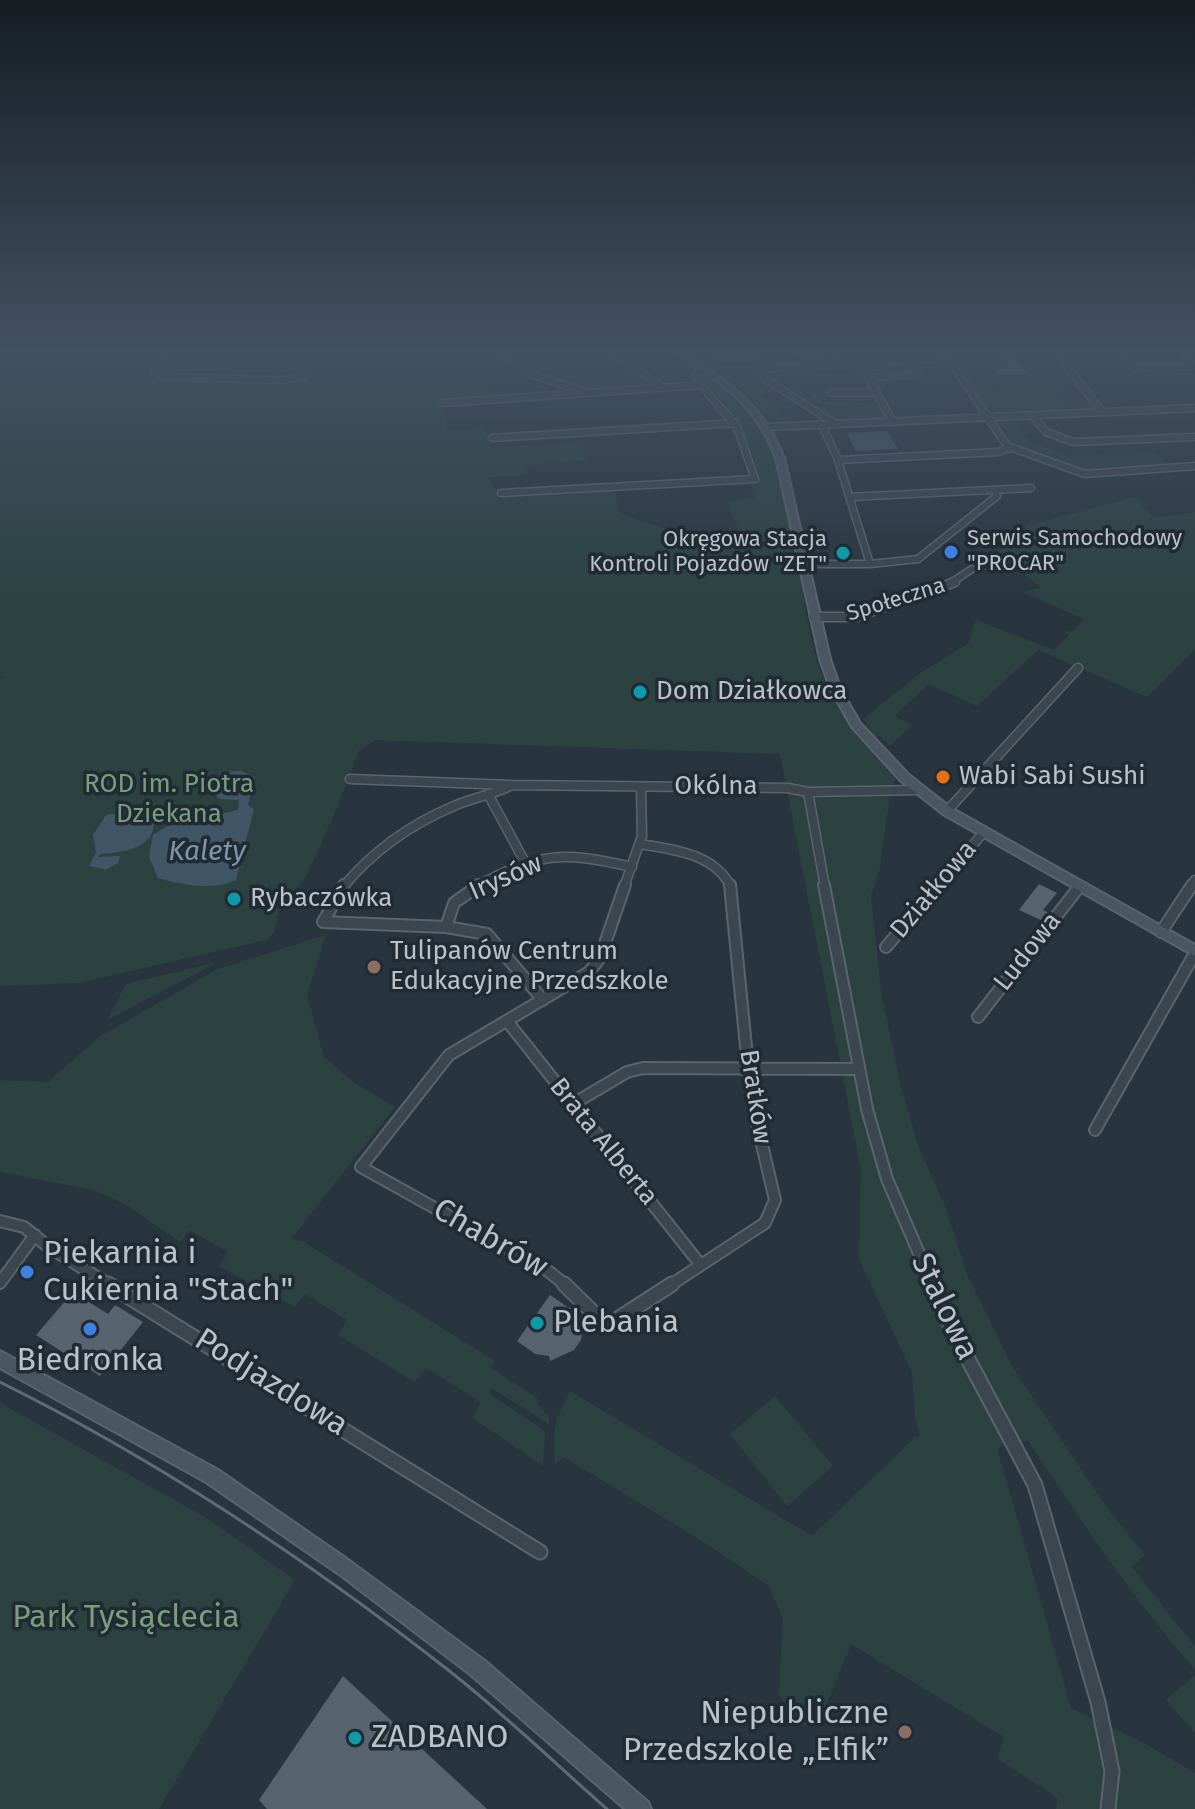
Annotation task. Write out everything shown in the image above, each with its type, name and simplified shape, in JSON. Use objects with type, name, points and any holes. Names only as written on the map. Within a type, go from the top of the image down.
[{"type":"street","points":[[492,438],[501,437]]},
{"type":"street","points":[[501,493],[755,479],[743,437]]},
{"type":"street","points":[[772,437],[780,458],[829,672],[847,711],[885,758],[947,811],[1195,952],[1095,1130]]},
{"type":"street","points":[[828,437],[838,460],[870,564]]},
{"type":"street","points":[[999,437],[1011,448],[1085,474],[1195,466]]},
{"type":"street","points":[[1061,437],[1073,442],[1185,437]]},
{"type":"street","points":[[838,460],[998,452],[1011,448]]},
{"type":"street","points":[[850,497],[1031,488]]},
{"type":"street","points":[[804,564],[906,562],[926,555],[997,496],[995,491]]},
{"type":"street","name":"Społeczna","points":[[814,617],[856,617],[955,582],[972,569]]},
{"type":"street","points":[[947,811],[1078,668]]},
{"type":"street","name":"Okólna","points":[[350,779],[511,785],[788,788],[808,792],[920,790]]},
{"type":"street","name":"Okólna","points":[[446,927],[323,922],[333,897],[398,838],[449,808],[511,785]]},
{"type":"street","points":[[507,1021],[589,972],[600,958],[640,844],[641,787]]},
{"type":"street","name":"Stalowa","points":[[808,792],[858,1069],[887,1179],[952,1329],[1035,1485],[1098,1702],[1112,1771],[1108,1809]]},
{"type":"street","points":[[488,794],[527,866]]},
{"type":"street","name":"Działkowa","points":[[886,947],[983,833]]},
{"type":"street","name":"Bratków","points":[[607,1326],[765,1223],[775,1200],[755,1115],[748,1067],[728,877],[713,864],[696,856],[640,844]]},
{"type":"street","name":"Irysów","points":[[446,927],[448,912],[455,901],[473,887],[527,866],[565,855],[632,867]]},
{"type":"street","points":[[1161,932],[1195,880]]},
{"type":"street","name":"Ludowa","points":[[978,1017],[1079,887]]},
{"type":"street","points":[[446,927],[487,934],[543,1000]]},
{"type":"street","name":"Brata Alberta","points":[[507,1021],[700,1264]]},
{"type":"street","name":"Chabrów","points":[[507,1021],[449,1055],[361,1167],[548,1271],[571,1289],[607,1326]]},
{"type":"street","points":[[573,1104],[627,1072],[643,1068],[858,1069]]},
{"type":"street","name":"Podjazdowa","points":[[0,1221],[24,1227],[46,1245],[540,1552]]},
{"type":"street","points":[[0,1283],[35,1235]]},
{"type":"street","points":[[0,1359],[212,1476],[345,1568],[478,1668],[639,1808]]},
{"type":"green space","name":"ROD im. Piotra Dziekana","points":[[0,437],[487,437],[490,448],[583,443],[588,460],[526,465],[527,475],[487,477],[494,488],[508,495],[614,489],[620,514],[723,547],[743,543],[727,501],[754,499],[750,481],[759,480],[754,456],[745,437],[767,437],[777,465],[793,555],[820,669],[847,719],[898,776],[891,787],[880,867],[871,896],[881,992],[900,1083],[918,1145],[946,1209],[967,1274],[1011,1365],[1107,1508],[1145,1555],[1132,1567],[1195,1647],[1195,1670],[1108,1558],[1028,1441],[997,1448],[1071,1708],[1142,1742],[1195,1773],[1195,1809],[1056,1809],[1058,1798],[998,1759],[1004,1737],[851,1644],[818,1726],[804,1725],[789,1711],[779,1694],[783,1618],[769,1586],[702,1541],[564,1457],[555,1464],[555,1426],[570,1391],[812,1536],[915,1437],[920,1436],[915,1417],[912,1372],[859,1259],[861,1169],[780,754],[376,740],[360,749],[313,862],[301,885],[279,911],[274,933],[266,940],[78,983],[0,986],[0,679],[8,677],[0,678]]},
{"type":"green space","points":[[1003,437],[1008,437],[1014,446],[1009,437],[1025,437],[1029,442],[1070,456],[1156,453],[1169,466],[1091,473],[1084,469],[1088,473],[1008,444]]},
{"type":"green space","points":[[1135,497],[1154,518],[1195,512],[1195,649],[1147,697],[1038,650],[977,706],[928,684],[895,716],[912,725],[890,746],[879,735],[876,738],[863,719],[923,671],[968,644],[976,620],[1054,650],[1069,635],[1065,632],[1074,631],[1084,619],[1022,592],[1041,588],[1013,564],[992,557],[1017,537],[1033,534],[1025,526]]},
{"type":"green space","points":[[326,935],[307,995],[324,1057],[354,1083],[395,1107],[291,1239],[304,1242],[495,1361],[491,1368],[537,1398],[537,1403],[549,1417],[549,1424],[491,1388],[491,1395],[545,1431],[543,1466],[473,1418],[481,1402],[426,1368],[415,1382],[338,1335],[347,1320],[305,1294],[295,1307],[219,1266],[228,1252],[189,1230],[180,1242],[125,1204],[94,1190],[0,1172],[0,1080],[48,1082],[99,1037],[218,969]]},
{"type":"green space","points":[[218,962],[107,1020],[126,984]]},
{"type":"green space","points":[[775,1396],[833,1466],[787,1506],[730,1434]]},
{"type":"green space","name":"Park Tysiąclecia","points":[[0,1403],[205,1517],[295,1580],[159,1809],[0,1809]]},
{"type":"green space","points":[[1195,1675],[1195,1733],[1166,1700]]},
{"type":"water","points":[[849,437],[891,437],[898,449],[856,451]]},
{"type":"water","name":"Kalety","points":[[241,771],[255,777],[248,805],[254,809],[236,880],[208,886],[158,878],[149,857],[153,835],[168,826],[238,810],[239,800],[219,799],[212,791],[214,780],[222,772]]},
{"type":"water","points":[[136,810],[154,815],[151,835],[145,842],[129,850],[100,854],[98,857],[120,856],[118,863],[106,870],[89,866],[96,852],[93,835],[106,815]]},
{"type":"building","points":[[1039,884],[1057,893],[1043,910],[1049,913],[1043,921],[1019,910]]},
{"type":"building","name":"Biedronka","points":[[73,1292],[108,1314],[115,1305],[143,1322],[100,1376],[36,1335]]},
{"type":"building","points":[[550,1295],[569,1308],[573,1306],[578,1315],[583,1316],[584,1324],[581,1340],[574,1350],[550,1361],[549,1356],[535,1354],[517,1341]]},
{"type":"building","name":"ZADBANO","points":[[343,1676],[487,1809],[267,1809],[259,1800]]},
{"type":"tram line","points":[[0,1382],[177,1480],[345,1592],[472,1689],[607,1809]]},
{"type":"place","name":"Serwis Samochodowy \"PROCAR\"","points":[[951,552]]},
{"type":"place","name":"Okręgowa Stacja Kontroli Pojazdów \"ZET\"","points":[[843,553]]},
{"type":"place","name":"Dom Działkowca","points":[[640,692]]},
{"type":"place","name":"Wabi Sabi Sushi","points":[[943,777]]},
{"type":"place","name":"Rybaczówka","points":[[234,899]]},
{"type":"place","name":"Tulipanów Centrum Edukacyjne Przedszkole","points":[[374,967]]},
{"type":"place","name":"Piekarnia i Cukiernia \"Stach\"","points":[[27,1272]]},
{"type":"place","name":"Plebania","points":[[537,1323]]},
{"type":"place","name":"Biedronka","points":[[90,1329]]},
{"type":"place","name":"Niepubliczne Przedszkole „Elfik”","points":[[905,1732]]},
{"type":"place","name":"ZADBANO","points":[[355,1738]]}]
